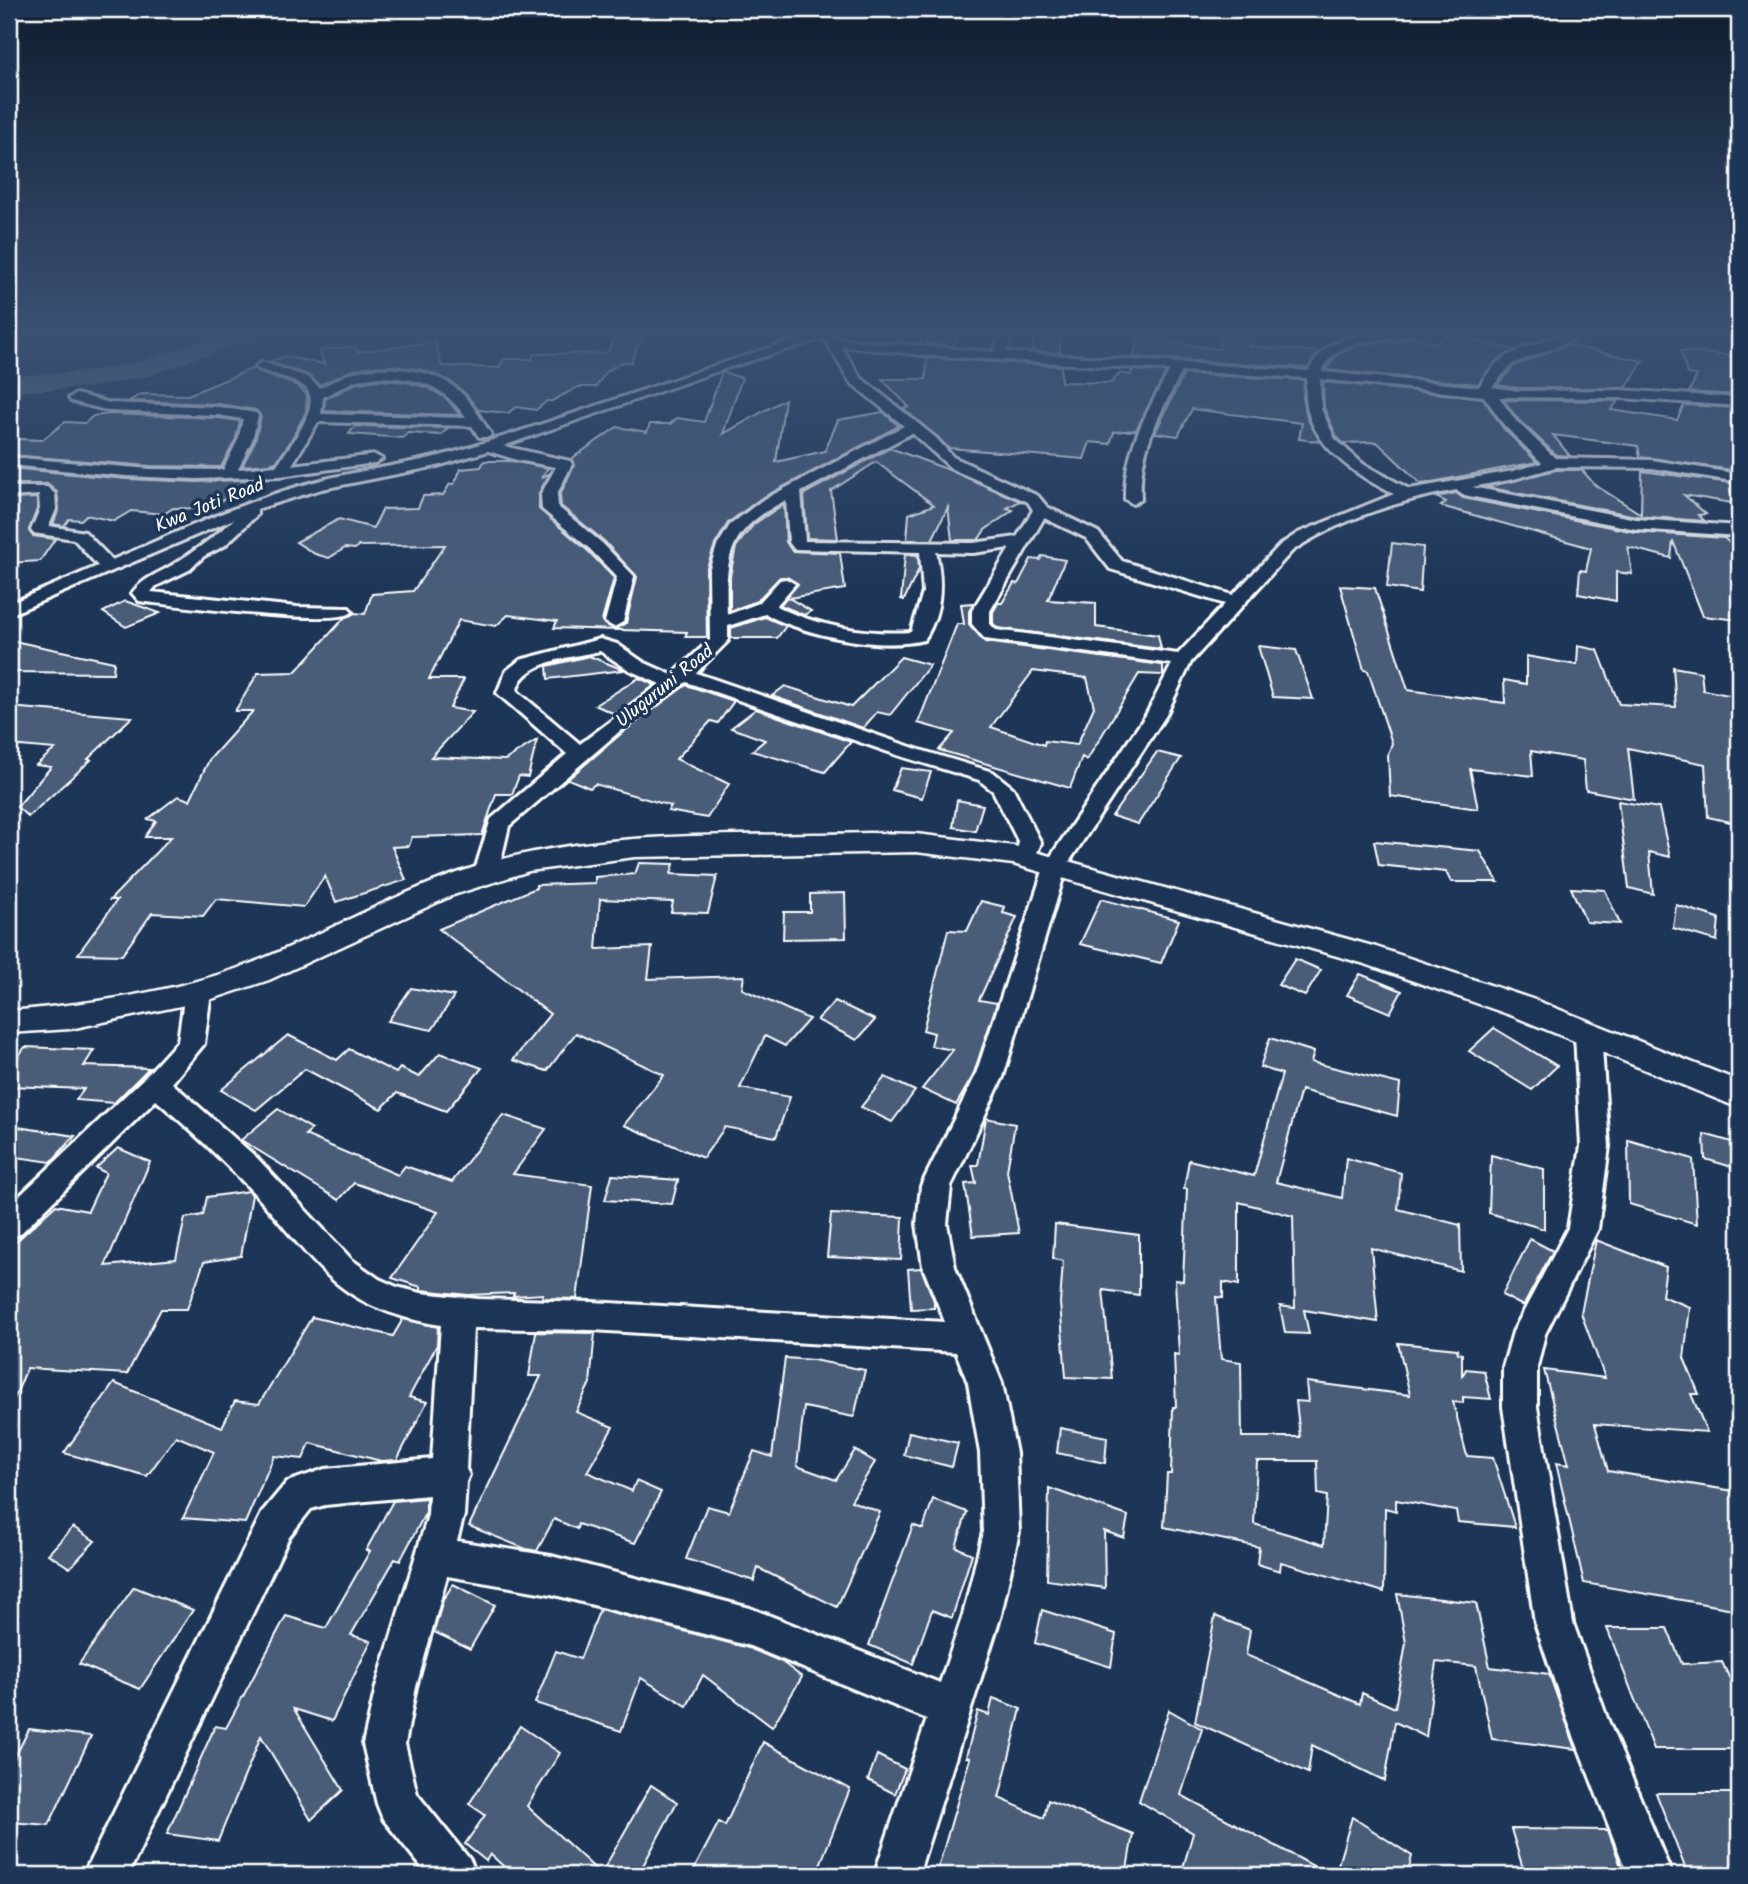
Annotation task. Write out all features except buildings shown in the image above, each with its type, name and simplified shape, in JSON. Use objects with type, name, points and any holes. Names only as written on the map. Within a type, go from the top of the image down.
[{"type":"street","points":[[228,474],[245,440],[250,420]]},
{"type":"street","points":[[242,509],[276,485],[313,420]]},
{"type":"street","points":[[334,420],[482,434]]},
{"type":"street","points":[[473,420],[482,434],[517,456],[565,464],[550,494],[550,509],[596,546],[626,576],[614,622]]},
{"type":"street","name":"Kwa Joti Road","points":[[9,610],[261,502],[320,485],[437,462],[482,434],[548,428],[571,420]]},
{"type":"street","points":[[904,420],[957,466],[1033,499],[1041,510],[1092,535],[1116,565],[1238,601]]},
{"type":"street","points":[[1133,499],[1130,475],[1134,454],[1151,420]]},
{"type":"street","points":[[1317,420],[1345,458],[1366,473],[1406,494]]},
{"type":"street","points":[[1508,420],[1550,462],[1652,464],[1739,478]]},
{"type":"street","name":"Uluguruni Road","points":[[486,873],[499,824],[579,754],[679,679],[719,641],[717,570],[725,546],[736,528],[766,504],[912,427]]},
{"type":"street","points":[[9,461],[150,474],[285,471],[380,458],[482,434]]},
{"type":"street","points":[[896,1875],[982,1615],[1001,1532],[998,1453],[985,1383],[939,1267],[932,1224],[936,1186],[989,1077],[1040,861],[1156,715],[1183,660],[1286,548],[1304,536],[1406,494],[1548,467],[1550,462]]},
{"type":"street","points":[[1450,487],[1624,523],[1739,531]]},
{"type":"street","points":[[9,492],[42,490],[47,494],[48,509],[39,530],[79,535],[93,553],[110,567]]},
{"type":"street","points":[[793,491],[797,542],[800,546],[973,548],[1023,541]]},
{"type":"street","points":[[261,502],[218,543],[198,553],[183,566],[150,582],[141,593],[145,597],[160,600],[297,612],[344,612]]},
{"type":"street","points":[[1041,510],[981,611],[979,622],[982,628],[991,635],[1183,660]]},
{"type":"street","points":[[766,608],[814,626],[899,638],[918,636],[932,597],[934,576],[928,547]]},
{"type":"street","points":[[720,622],[751,615],[766,608],[786,584]]},
{"type":"street","points":[[579,754],[507,693],[511,676],[517,669],[600,645],[610,648],[636,666],[986,776],[1002,788],[1040,861]]},
{"type":"street","points":[[9,1022],[70,1018],[198,992],[258,972],[443,888],[528,862],[586,852],[662,847],[869,842],[962,846],[1040,861],[1454,982],[1739,1095]]},
{"type":"street","points":[[9,1225],[155,1084],[191,1044],[198,992]]},
{"type":"street","points":[[1588,1034],[1595,1146],[1583,1229],[1530,1332],[1520,1367],[1520,1407],[1553,1623],[1587,1718],[1650,1875]]},
{"type":"street","points":[[155,1084],[199,1120],[274,1195],[335,1266],[369,1289],[408,1302],[458,1314],[559,1314],[967,1338]]},
{"type":"street","points":[[454,1875],[398,1804],[384,1744],[396,1687],[446,1516],[451,1475],[458,1314]]},
{"type":"street","points":[[105,1875],[276,1524],[300,1495],[325,1487],[451,1475]]},
{"type":"street","points":[[436,1556],[551,1575],[750,1627],[951,1708]]}]
